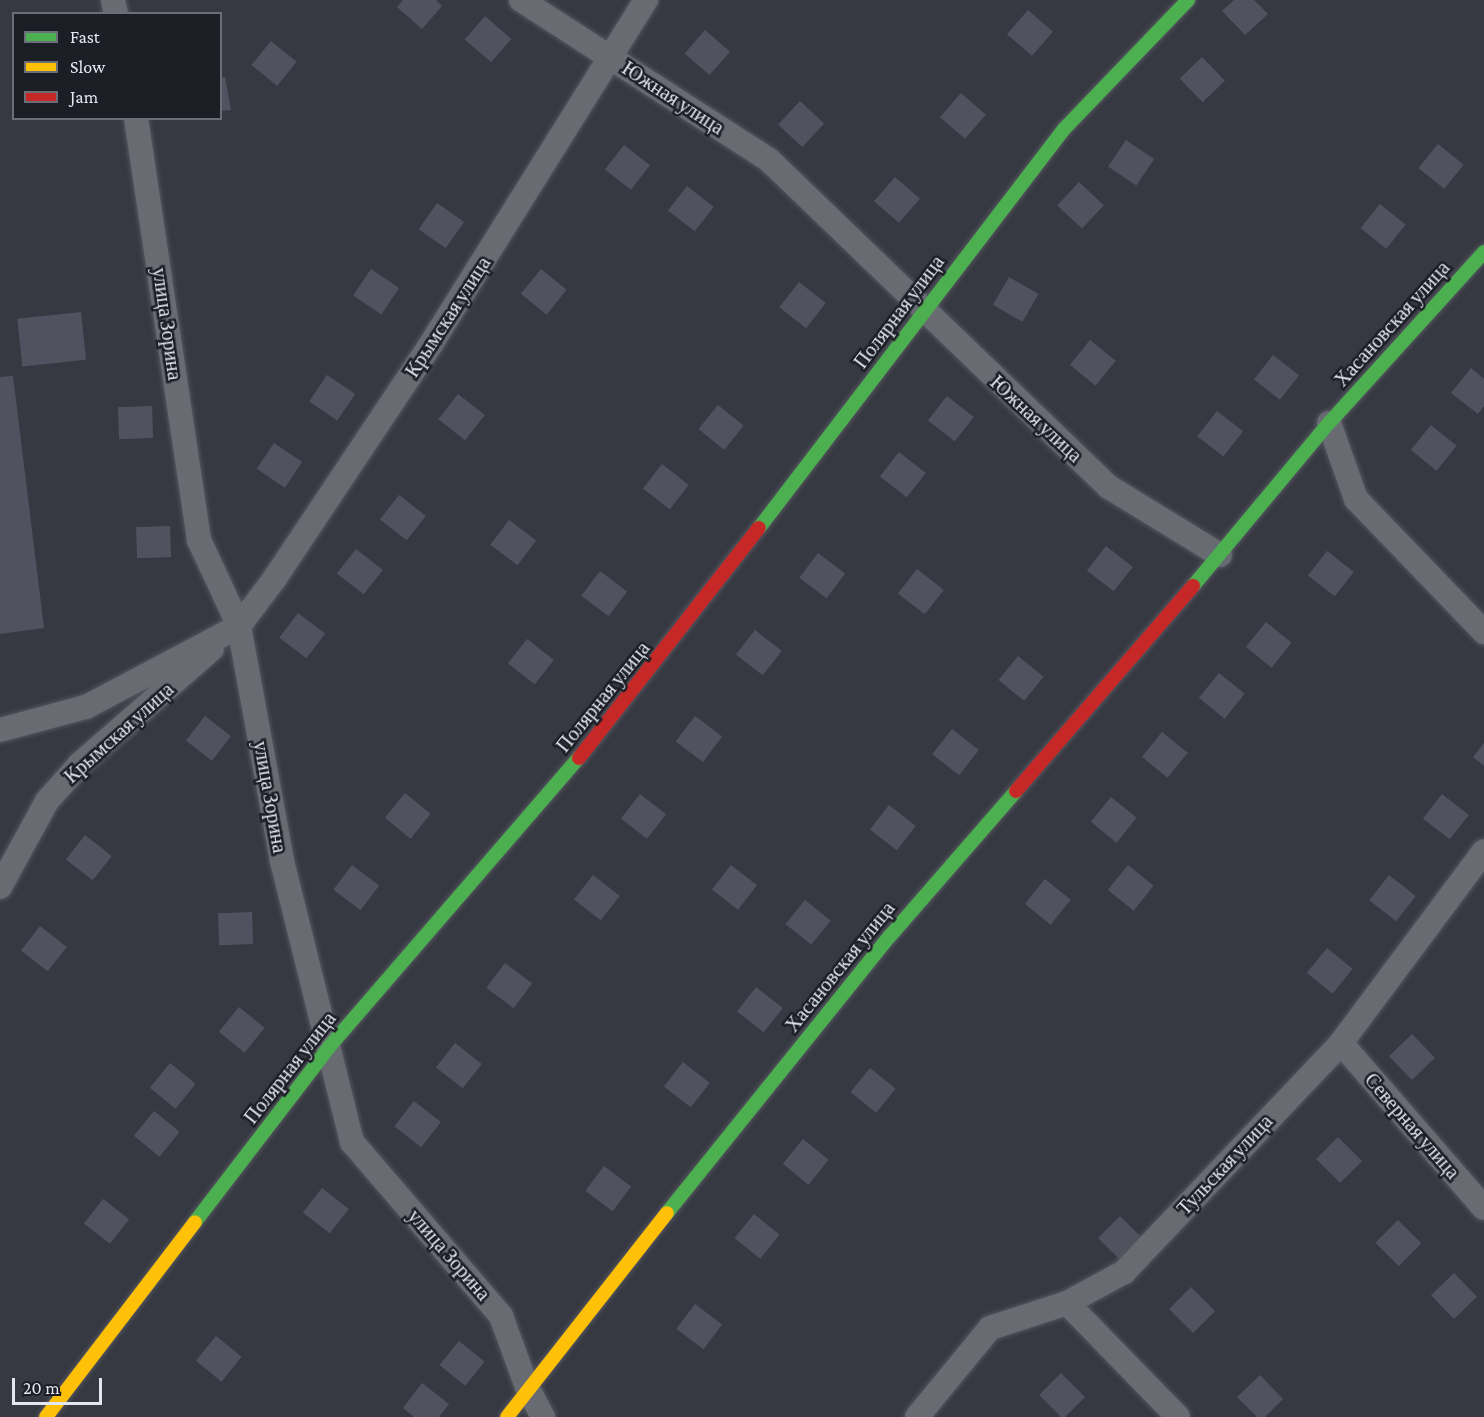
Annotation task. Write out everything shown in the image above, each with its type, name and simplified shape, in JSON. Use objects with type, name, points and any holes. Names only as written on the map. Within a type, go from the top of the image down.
[{"type":"street","name":"Южная улица","points":[[521,0],[769,160],[923,312],[1109,487],[1220,555]]},
{"type":"street","name":"Крымская улица","points":[[0,887],[47,801],[80,764],[239,626],[275,578],[431,344],[612,59],[645,0]]},
{"type":"street","name":"Полярная улица","points":[[46,1417],[330,1046],[618,713],[1064,129],[1188,0]]},
{"type":"street","name":"улица Зорина","points":[[136,120],[199,540],[239,626],[282,861],[330,1046],[352,1142],[501,1316],[527,1387],[543,1417]]},
{"type":"street","name":"Хасановская улица","points":[[1329,423],[1484,252]]},
{"type":"street","points":[[1220,555],[1329,423]]},
{"type":"street","points":[[1329,423],[1356,499],[1484,632]]},
{"type":"street","name":"Хасановская улица","points":[[507,1417],[527,1387],[890,936],[1220,555]]},
{"type":"street","name":"Крымская улица","points":[[0,730],[86,707],[239,626]]},
{"type":"street","name":"Тульская улица","points":[[917,1417],[990,1328],[1067,1303],[1124,1272],[1341,1043],[1484,851]]},
{"type":"street","name":"Северная улица","points":[[1341,1043],[1484,1208]]},
{"type":"street","points":[[1067,1303],[1178,1417]]},
{"type":"building","points":[[403,0],[436,0],[442,6],[422,29],[397,7]]},
{"type":"building","points":[[1234,0],[1254,0],[1268,14],[1245,35],[1222,11]]},
{"type":"building","points":[[1028,10],[1053,32],[1032,56],[1007,34]]},
{"type":"building","points":[[485,16],[511,39],[491,62],[465,39]]},
{"type":"building","points":[[705,30],[730,52],[710,75],[685,53]]},
{"type":"building","points":[[271,41],[297,62],[277,86],[251,65]]},
{"type":"building","points":[[1202,57],[1225,81],[1203,102],[1180,79]]},
{"type":"building","points":[[222,77],[225,77],[231,110],[222,111]]},
{"type":"building","points":[[961,93],[986,115],[965,139],[940,117]]},
{"type":"building","points":[[800,101],[824,124],[802,147],[778,124]]},
{"type":"building","points":[[1126,140],[1154,159],[1136,186],[1108,167]]},
{"type":"building","points":[[1438,144],[1464,165],[1444,189],[1418,168]]},
{"type":"building","points":[[624,145],[650,165],[631,190],[605,169]]},
{"type":"building","points":[[895,177],[920,199],[899,223],[874,201]]},
{"type":"building","points":[[1079,182],[1104,205],[1082,229],[1057,205]]},
{"type":"building","points":[[687,186],[714,207],[695,231],[668,210]]},
{"type":"building","points":[[437,203],[464,222],[446,248],[419,229]]},
{"type":"building","points":[[1380,204],[1406,225],[1386,249],[1360,228]]},
{"type":"building","points":[[371,269],[399,288],[381,315],[353,296]]},
{"type":"building","points":[[541,269],[567,290],[547,315],[521,294]]},
{"type":"building","points":[[1009,277],[1038,294],[1022,322],[993,305]]},
{"type":"building","points":[[799,282],[826,303],[806,328],[779,307]]},
{"type":"building","points":[[81,312],[86,360],[22,366],[17,319]]},
{"type":"building","points":[[1090,340],[1116,361],[1096,386],[1070,365]]},
{"type":"building","points":[[1273,355],[1299,375],[1280,400],[1254,379]]},
{"type":"building","points":[[1471,368],[1484,379],[1484,406],[1478,414],[1451,393]]},
{"type":"building","points":[[327,375],[355,394],[337,421],[309,402]]},
{"type":"building","points":[[13,376],[44,628],[0,634],[0,377]]},
{"type":"building","points":[[458,394],[485,415],[465,440],[438,419]]},
{"type":"building","points":[[947,396],[974,417],[955,441],[928,420]]},
{"type":"building","points":[[718,405],[744,426],[724,450],[698,429]]},
{"type":"building","points":[[152,406],[153,438],[119,439],[118,407]]},
{"type":"building","points":[[1217,411],[1243,431],[1223,457],[1197,436]]},
{"type":"building","points":[[1431,425],[1457,446],[1437,471],[1411,450]]},
{"type":"building","points":[[274,443],[302,462],[285,488],[257,469]]},
{"type":"building","points":[[899,452],[926,473],[907,497],[880,476]]},
{"type":"building","points":[[662,464],[689,485],[670,509],[643,488]]},
{"type":"building","points":[[399,495],[426,516],[407,540],[380,519]]},
{"type":"building","points":[[509,520],[536,540],[517,565],[490,545]]},
{"type":"building","points":[[170,526],[171,557],[137,558],[136,527]]},
{"type":"building","points":[[1106,546],[1133,567],[1114,591],[1087,570]]},
{"type":"building","points":[[356,549],[383,570],[364,594],[337,573]]},
{"type":"building","points":[[1327,551],[1354,572],[1335,596],[1308,575]]},
{"type":"building","points":[[818,553],[845,573],[826,598],[799,578]]},
{"type":"building","points":[[917,569],[944,590],[925,614],[898,593]]},
{"type":"building","points":[[600,571],[627,591],[608,616],[581,596]]},
{"type":"building","points":[[298,613],[325,633],[306,658],[279,638]]},
{"type":"building","points":[[1266,622],[1292,643],[1272,668],[1246,647]]},
{"type":"building","points":[[755,630],[782,651],[763,675],[736,654]]},
{"type":"building","points":[[527,639],[554,660],[535,684],[508,663]]},
{"type":"building","points":[[1018,656],[1044,677],[1024,701],[998,680]]},
{"type":"building","points":[[1219,673],[1245,694],[1225,719],[1199,698]]},
{"type":"building","points":[[205,716],[231,736],[212,761],[186,740]]},
{"type":"building","points":[[695,716],[722,736],[703,762],[676,742]]},
{"type":"building","points":[[952,729],[979,750],[959,775],[932,754]]},
{"type":"building","points":[[1162,732],[1188,753],[1168,778],[1142,757]]},
{"type":"building","points":[[1484,743],[1484,766],[1473,757]]},
{"type":"building","points":[[405,793],[431,814],[411,839],[385,818]]},
{"type":"building","points":[[640,794],[666,814],[647,839],[621,818]]},
{"type":"building","points":[[1442,794],[1469,815],[1450,839],[1423,818]]},
{"type":"building","points":[[1111,797],[1137,818],[1117,843],[1091,822]]},
{"type":"building","points":[[889,805],[916,826],[897,850],[870,829]]},
{"type":"building","points":[[85,835],[112,856],[93,880],[66,859]]},
{"type":"building","points":[[352,865],[379,885],[360,910],[333,890]]},
{"type":"building","points":[[731,865],[757,885],[738,910],[712,889]]},
{"type":"building","points":[[1128,865],[1154,886],[1134,911],[1108,890]]},
{"type":"building","points":[[593,875],[620,896],[601,920],[574,899]]},
{"type":"building","points":[[1389,875],[1416,896],[1396,921],[1369,900]]},
{"type":"building","points":[[1045,879],[1071,900],[1051,925],[1025,904]]},
{"type":"building","points":[[805,900],[831,921],[811,945],[785,924]]},
{"type":"building","points":[[252,912],[253,944],[219,945],[218,913]]},
{"type":"building","points":[[40,926],[67,947],[48,971],[21,950]]},
{"type":"building","points":[[1327,948],[1353,969],[1333,994],[1307,973]]},
{"type":"building","points":[[505,963],[532,983],[513,1008],[486,988]]},
{"type":"building","points":[[756,987],[783,1008],[764,1032],[737,1011]]},
{"type":"building","points":[[239,1007],[265,1028],[245,1053],[219,1032]]},
{"type":"building","points":[[1412,1034],[1435,1058],[1412,1080],[1389,1056]]},
{"type":"building","points":[[455,1043],[482,1064],[463,1088],[436,1067]]},
{"type":"building","points":[[683,1062],[710,1083],[691,1107],[664,1086]]},
{"type":"building","points":[[170,1063],[196,1084],[176,1109],[150,1088]]},
{"type":"building","points":[[870,1068],[896,1089],[876,1113],[850,1092]]},
{"type":"building","points":[[414,1101],[441,1122],[421,1147],[394,1126]]},
{"type":"building","points":[[154,1111],[180,1132],[160,1157],[134,1136]]},
{"type":"building","points":[[1338,1137],[1362,1161],[1340,1183],[1316,1159]]},
{"type":"building","points":[[803,1139],[829,1160],[809,1185],[783,1164]]},
{"type":"building","points":[[604,1166],[631,1186],[612,1211],[585,1191]]},
{"type":"building","points":[[322,1188],[349,1209],[330,1233],[303,1212]]},
{"type":"building","points":[[103,1199],[129,1219],[110,1244],[84,1223]]},
{"type":"building","points":[[754,1214],[780,1235],[760,1259],[734,1238]]},
{"type":"building","points":[[1120,1216],[1144,1240],[1122,1262],[1098,1238]]},
{"type":"building","points":[[1398,1220],[1421,1243],[1399,1266],[1375,1243]]},
{"type":"building","points":[[1454,1273],[1477,1297],[1454,1319],[1431,1295]]},
{"type":"building","points":[[1191,1287],[1215,1311],[1193,1333],[1169,1309]]},
{"type":"building","points":[[695,1304],[722,1324],[703,1349],[676,1329]]},
{"type":"building","points":[[216,1336],[242,1357],[222,1382],[196,1361]]},
{"type":"building","points":[[459,1341],[485,1362],[465,1386],[439,1365]]},
{"type":"building","points":[[1061,1373],[1085,1397],[1065,1417],[1061,1417],[1039,1395]]},
{"type":"building","points":[[1260,1375],[1283,1399],[1265,1417],[1257,1417],[1237,1397]]},
{"type":"building","points":[[422,1383],[449,1404],[439,1417],[414,1417],[403,1408]]},
{"type":"traffic: fast","points":[[759,528],[1064,129],[1188,0]]},
{"type":"traffic: fast","points":[[1193,586],[1329,423],[1484,252]]},
{"type":"traffic: fast","points":[[195,1222],[330,1046],[579,758]]},
{"type":"traffic: fast","points":[[667,1213],[890,936],[1016,791]]},
{"type":"traffic: slow","points":[[507,1417],[667,1213]]},
{"type":"traffic: slow","points":[[46,1417],[195,1222]]},
{"type":"traffic: jam","points":[[579,758],[759,528]]},
{"type":"traffic: jam","points":[[1016,791],[1193,586]]}]
